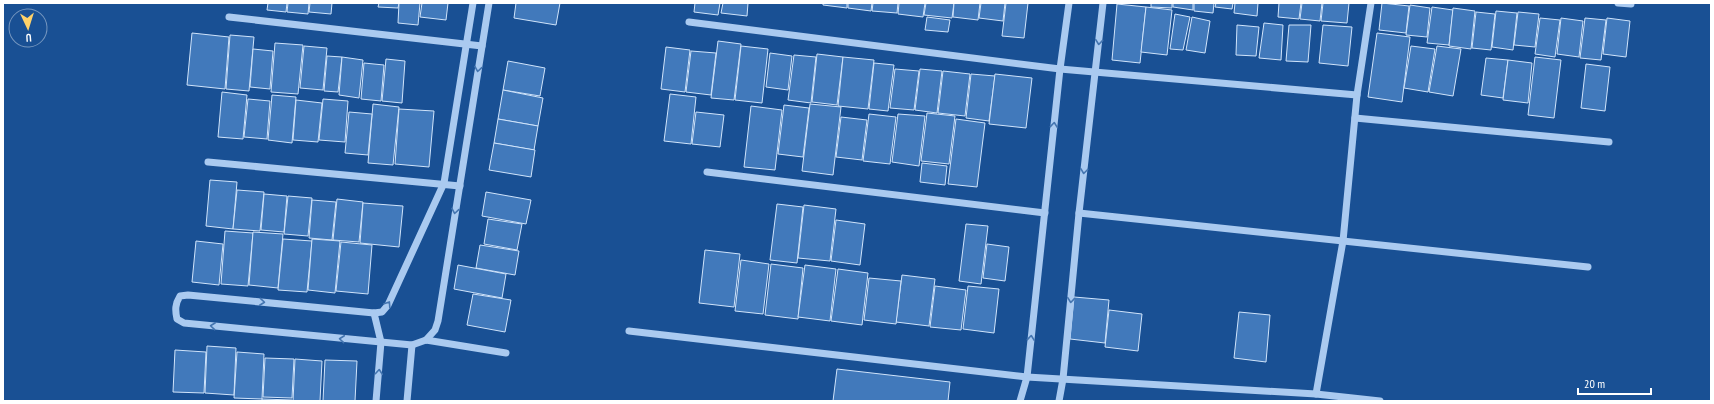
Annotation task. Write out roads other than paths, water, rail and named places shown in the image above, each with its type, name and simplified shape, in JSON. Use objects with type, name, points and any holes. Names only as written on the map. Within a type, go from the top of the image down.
[{"type":"street","points":[[473,3],[444,183],[388,305],[382,312],[374,313],[188,295],[180,296],[176,302],[175,311],[177,319],[184,323],[412,346],[426,340],[435,330],[438,321],[488,3]]},
{"type":"street","points":[[1020,401],[1027,377],[1060,69],[1069,3]]},
{"type":"street","points":[[1059,401],[1063,379],[1079,214],[1103,3]]},
{"type":"street","points":[[1316,394],[1343,241],[1354,118],[1371,3]]},
{"type":"street","points":[[1618,3],[1631,4]]},
{"type":"street","points":[[229,17],[482,46]]},
{"type":"street","points":[[689,22],[1060,69],[1357,95]]},
{"type":"street","points":[[1354,118],[1609,142]]},
{"type":"street","points":[[208,162],[444,183],[460,186]]},
{"type":"street","points":[[707,172],[1045,213]]},
{"type":"street","points":[[1079,214],[1588,267]]},
{"type":"street","points":[[374,313],[381,342],[376,401]]},
{"type":"street","points":[[629,331],[1027,377],[1316,394],[1380,401]]},
{"type":"street","points":[[426,340],[506,353]]},
{"type":"street","points":[[407,401],[412,346]]}]
